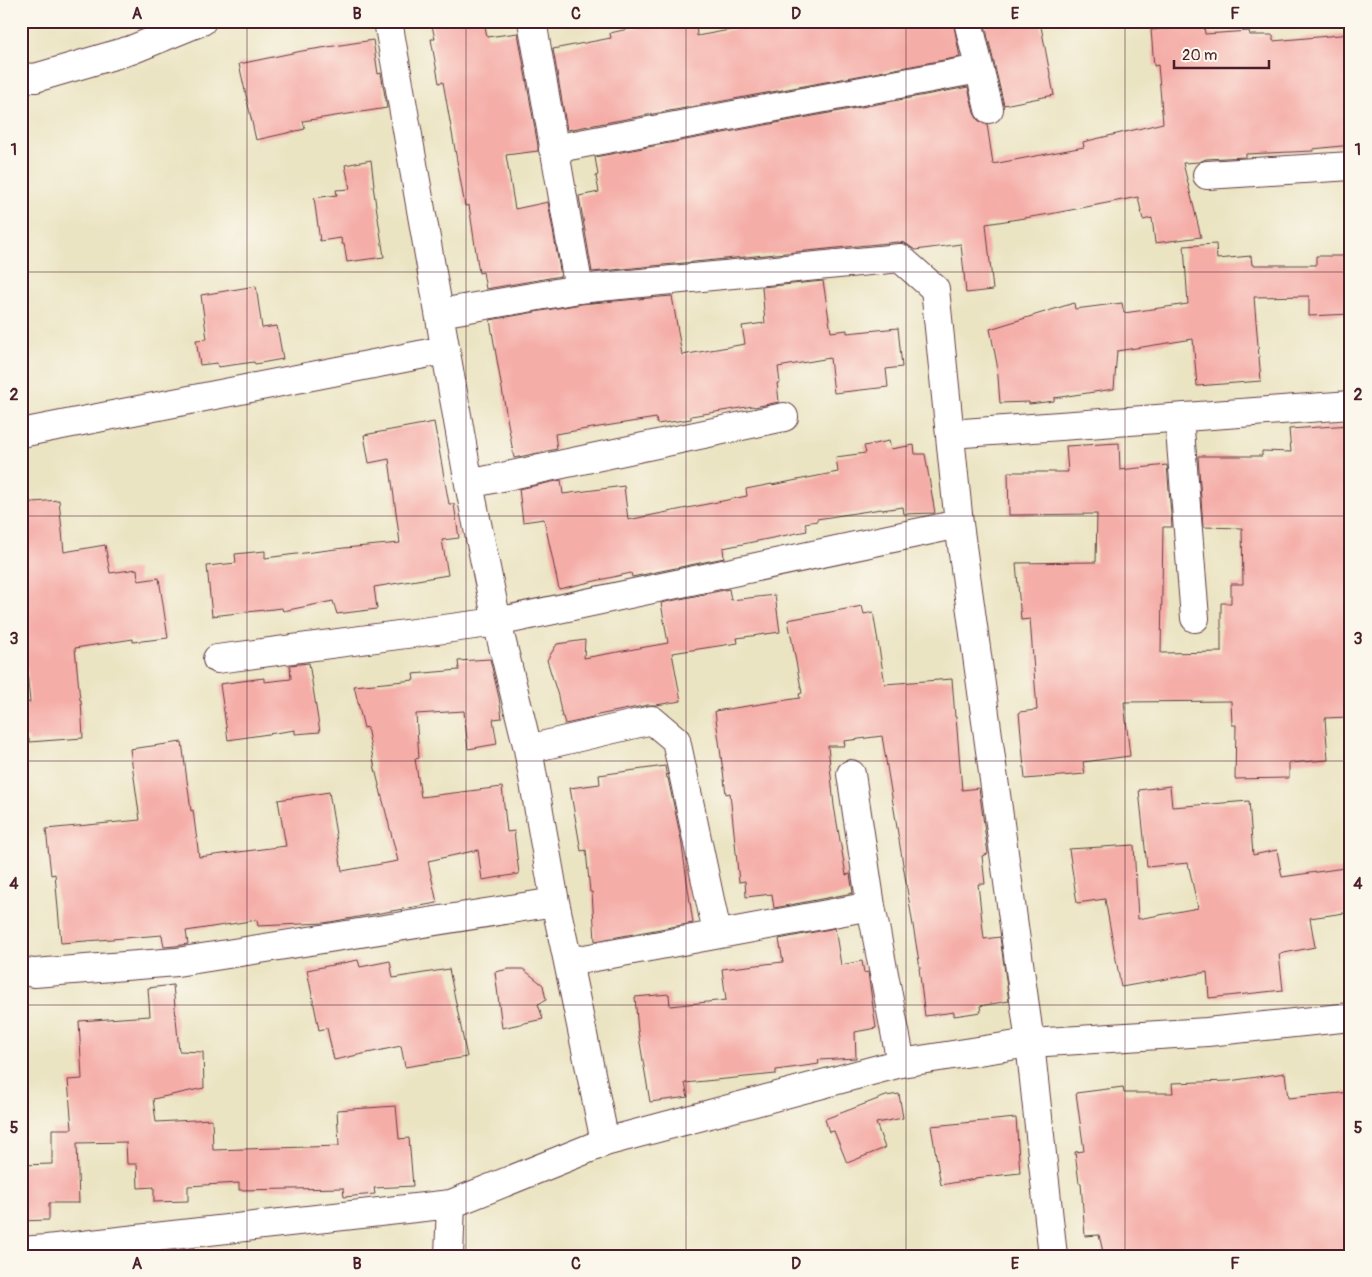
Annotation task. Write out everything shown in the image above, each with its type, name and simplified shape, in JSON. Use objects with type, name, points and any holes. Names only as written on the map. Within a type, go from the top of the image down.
[{"type":"street","points":[[21,77],[34,78],[131,50],[202,21]]},
{"type":"street","points":[[388,21],[469,484],[497,622],[528,749],[554,902],[605,1142]]},
{"type":"street","points":[[532,21],[579,289]]},
{"type":"street","points":[[968,21],[989,109]]},
{"type":"street","points":[[554,149],[979,69]]},
{"type":"street","points":[[1207,175],[1351,166]]},
{"type":"street","points":[[440,313],[579,289],[900,258],[935,289],[959,524],[1030,1043],[1053,1256]]},
{"type":"street","points":[[21,433],[445,350]]},
{"type":"street","points":[[950,434],[1351,405]]},
{"type":"street","points":[[469,484],[784,418]]},
{"type":"street","points":[[1179,418],[1196,618]]},
{"type":"street","points":[[217,659],[497,622],[959,524]]},
{"type":"street","points":[[528,749],[652,720],[676,740],[717,933]]},
{"type":"street","points":[[851,774],[871,906],[900,1063]]},
{"type":"street","points":[[21,971],[34,973],[177,962],[554,902]]},
{"type":"street","points":[[568,962],[871,906]]},
{"type":"street","points":[[21,1251],[451,1204],[605,1142],[900,1063],[1030,1043],[1207,1032],[1351,1017]]},
{"type":"street","points":[[449,1256],[451,1204]]},
{"type":"building","points":[[431,21],[484,21],[487,37],[518,33],[538,151],[506,155],[515,209],[548,202],[561,276],[486,289],[483,272],[479,273],[469,205],[465,206],[443,82],[439,83],[431,39],[435,39]]},
{"type":"building","points":[[675,21],[696,21],[697,36],[762,24],[762,21],[953,21],[960,57],[567,130],[553,49],[611,38],[610,33]]},
{"type":"building","points":[[984,21],[1040,21],[1054,95],[1004,105]]},
{"type":"building","points":[[1204,26],[1205,34],[1249,31],[1250,35],[1273,35],[1273,41],[1351,34],[1351,145],[1313,149],[1313,151],[1246,154],[1246,157],[1206,159],[1199,162],[1183,163],[1201,237],[1155,243],[1152,218],[1143,220],[1138,197],[986,224],[993,290],[966,293],[961,244],[915,250],[905,243],[898,242],[592,272],[579,196],[599,192],[595,157],[968,87],[974,113],[978,120],[987,124],[993,164],[1084,147],[1083,142],[1163,123],[1158,65],[1154,66],[1151,30]]},
{"type":"building","points":[[373,40],[378,74],[381,73],[387,108],[303,121],[305,129],[256,140],[239,64],[302,51]]},
{"type":"building","points":[[371,160],[384,257],[347,262],[341,238],[320,241],[314,198],[337,195],[336,190],[350,189],[345,165]]},
{"type":"building","points":[[1216,244],[1217,259],[1251,256],[1252,265],[1316,265],[1316,256],[1351,256],[1351,314],[1309,316],[1309,296],[1254,297],[1261,381],[1197,386],[1193,339],[1117,351],[1114,389],[1054,398],[1054,401],[1029,404],[1029,402],[1000,403],[997,364],[990,329],[1074,303],[1075,309],[1122,303],[1124,313],[1188,304],[1184,246]]},
{"type":"building","points":[[823,281],[831,332],[847,330],[847,333],[898,328],[902,367],[886,369],[888,387],[834,393],[830,358],[778,367],[780,383],[777,383],[779,402],[691,416],[691,419],[657,424],[656,418],[555,434],[557,449],[514,458],[490,320],[581,304],[672,296],[682,355],[745,344],[742,326],[765,323],[762,287]]},
{"type":"building","points":[[256,286],[262,328],[277,326],[283,359],[255,364],[254,362],[218,367],[217,363],[200,365],[196,340],[207,339],[201,295]]},
{"type":"building","points":[[434,422],[449,504],[454,504],[459,538],[442,540],[448,575],[374,587],[377,609],[337,614],[333,601],[283,611],[282,608],[212,616],[207,566],[236,563],[235,554],[265,551],[265,558],[400,543],[389,459],[369,463],[364,435]]},
{"type":"building","points":[[1351,425],[1351,682],[1348,682],[1349,717],[1325,718],[1328,760],[1289,763],[1289,778],[1235,779],[1236,725],[1232,725],[1231,701],[1124,702],[1130,756],[1083,762],[1085,774],[1025,779],[1019,712],[1037,710],[1030,619],[1021,620],[1016,563],[1096,562],[1097,514],[1009,515],[1008,472],[1068,472],[1066,446],[1119,443],[1120,470],[1167,465],[1172,527],[1163,527],[1161,653],[1221,652],[1221,603],[1231,603],[1231,584],[1243,584],[1242,528],[1203,527],[1198,456],[1262,456],[1262,451],[1291,452],[1289,429]]},
{"type":"building","points":[[889,441],[891,449],[914,445],[915,454],[925,454],[935,513],[904,514],[903,507],[817,519],[817,521],[805,523],[807,531],[723,548],[724,558],[632,577],[631,573],[559,589],[544,519],[523,522],[519,489],[561,480],[563,494],[624,486],[628,520],[747,496],[746,489],[838,472],[836,457],[866,453],[864,446]]},
{"type":"building","points":[[59,500],[64,552],[105,545],[110,573],[137,569],[138,581],[159,578],[168,638],[133,642],[133,639],[75,648],[83,738],[29,742],[29,738],[21,738],[21,703],[30,702],[21,611],[21,503]]},
{"type":"building","points":[[729,589],[731,600],[775,595],[780,632],[737,638],[738,643],[672,653],[681,701],[648,705],[593,716],[593,718],[565,724],[547,660],[557,644],[585,640],[584,658],[668,643],[661,603]]},
{"type":"building","points":[[862,606],[864,614],[873,612],[885,684],[952,679],[962,790],[979,788],[988,854],[982,856],[985,884],[978,884],[984,939],[1000,937],[1009,1001],[980,1006],[981,1012],[954,1016],[954,1012],[925,1016],[920,968],[882,736],[844,741],[845,746],[828,746],[834,806],[846,875],[850,874],[853,893],[774,908],[772,894],[746,897],[745,881],[739,882],[730,793],[726,794],[715,711],[800,698],[799,694],[802,693],[788,620]]},
{"type":"building","points":[[490,659],[502,718],[493,719],[497,744],[468,749],[464,711],[416,714],[419,758],[415,759],[421,797],[502,787],[507,832],[514,831],[519,874],[482,880],[478,850],[428,861],[437,903],[324,923],[258,926],[257,920],[186,931],[188,944],[175,946],[164,947],[162,935],[61,943],[55,874],[51,875],[46,829],[140,820],[130,749],[182,742],[199,857],[286,846],[278,800],[329,792],[342,871],[398,861],[375,769],[367,727],[364,728],[354,686],[414,680],[413,674],[459,670],[458,661]]},
{"type":"building","points":[[309,663],[320,732],[295,734],[295,730],[228,740],[220,684],[264,678],[264,682],[291,679],[290,665]]},
{"type":"building","points":[[665,766],[681,839],[693,923],[595,941],[592,892],[590,892],[586,850],[581,851],[570,788],[600,784],[599,775]]},
{"type":"building","points":[[1170,786],[1172,807],[1249,801],[1253,855],[1277,850],[1282,877],[1351,867],[1351,912],[1310,918],[1315,947],[1279,954],[1283,990],[1209,998],[1207,972],[1121,987],[1105,899],[1077,903],[1069,849],[1134,845],[1138,919],[1198,908],[1188,863],[1147,867],[1139,790]]},
{"type":"building","points":[[835,928],[841,965],[862,961],[864,973],[868,972],[876,1028],[855,1032],[856,1058],[818,1060],[819,1064],[776,1070],[776,1074],[685,1083],[688,1097],[650,1102],[638,1031],[635,997],[669,994],[670,1006],[726,1000],[722,969],[783,962],[779,939]]},
{"type":"building","points":[[358,960],[360,967],[390,961],[393,978],[449,969],[467,1057],[405,1067],[401,1046],[334,1060],[327,1028],[319,1030],[307,970]]},
{"type":"building","points":[[523,969],[543,985],[546,1000],[538,1004],[543,1019],[502,1028],[495,972]]},
{"type":"building","points":[[173,985],[179,1051],[203,1052],[204,1088],[153,1099],[156,1122],[212,1119],[213,1150],[339,1146],[337,1110],[396,1106],[399,1139],[409,1138],[413,1186],[374,1188],[375,1194],[344,1197],[343,1188],[239,1190],[239,1183],[188,1186],[188,1201],[154,1202],[154,1187],[138,1188],[137,1164],[127,1164],[126,1142],[77,1143],[79,1203],[49,1203],[49,1220],[21,1221],[21,1165],[52,1164],[52,1129],[72,1129],[68,1080],[82,1079],[79,1021],[150,1016],[148,988]]},
{"type":"building","points":[[1285,1073],[1288,1098],[1351,1092],[1351,1256],[1104,1256],[1099,1235],[1085,1236],[1081,1183],[1079,1183],[1075,1152],[1084,1151],[1076,1093],[1123,1087],[1124,1093],[1173,1093],[1172,1083],[1229,1081]]},
{"type":"building","points":[[899,1094],[903,1118],[876,1123],[885,1148],[847,1163],[834,1131],[829,1132],[825,1119],[886,1096]]},
{"type":"building","points":[[1016,1118],[1020,1173],[975,1178],[941,1185],[931,1126]]}]
